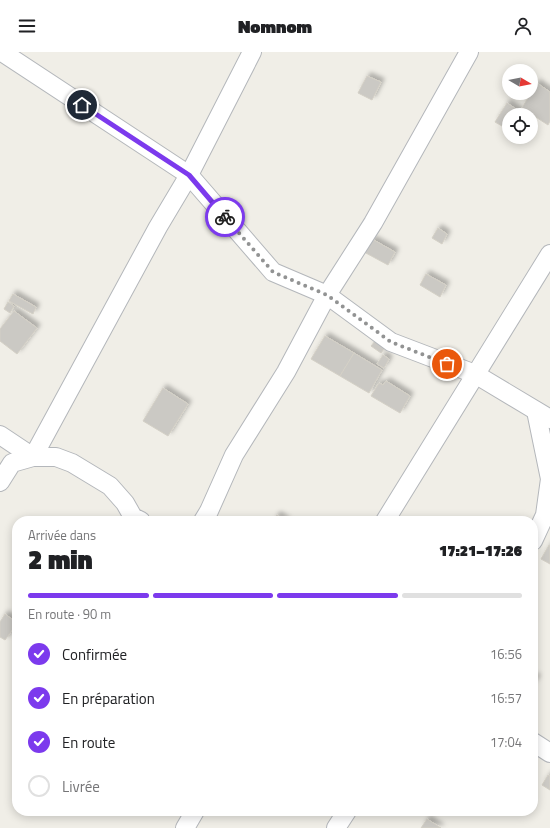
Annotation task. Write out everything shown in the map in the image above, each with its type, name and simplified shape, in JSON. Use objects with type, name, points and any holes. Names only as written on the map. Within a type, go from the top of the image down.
[{"type":"street","points":[[2,52],[189,175],[273,272],[327,295],[391,342],[475,374],[543,415],[550,479],[545,515],[538,530]]},
{"type":"street","points":[[33,457],[158,227],[189,175],[252,52]]},
{"type":"street","points":[[206,516],[234,455],[286,372],[327,295],[373,222],[469,52]]},
{"type":"street","points":[[388,516],[550,254]]},
{"type":"street","points":[[0,435],[33,457]]},
{"type":"street","points":[[0,482],[12,463],[33,457],[56,457],[72,463],[110,486],[125,503],[132,516]]},
{"type":"street","points":[[538,745],[550,753]]},
{"type":"street","points":[[336,828],[344,816]]},
{"type":"building","points":[[367,76],[381,82],[372,100],[358,93]]},
{"type":"building","points":[[538,84],[550,92],[550,121],[548,125],[538,118],[538,108],[522,108],[527,100],[538,100]]},
{"type":"building","points":[[507,103],[514,108],[504,108]]},
{"type":"building","points":[[502,111],[502,126],[495,122]]},
{"type":"building","points":[[438,228],[447,234],[442,244],[432,238]]},
{"type":"building","points":[[372,239],[395,252],[388,265],[364,252]]},
{"type":"building","points":[[426,274],[446,285],[440,297],[420,285]]},
{"type":"building","points":[[13,294],[36,307],[33,314],[9,301]]},
{"type":"building","points":[[8,302],[14,306],[10,313],[4,309]]},
{"type":"building","points":[[14,311],[37,328],[17,354],[0,341],[0,329]]},
{"type":"building","points":[[325,336],[354,353],[340,376],[311,359]]},
{"type":"building","points":[[375,341],[385,348],[381,353],[371,346]]},
{"type":"building","points":[[354,353],[382,370],[369,393],[340,376]]},
{"type":"building","points":[[383,355],[389,359],[384,368],[377,364]]},
{"type":"building","points":[[386,381],[410,396],[400,413],[371,396],[379,383],[383,385]]},
{"type":"building","points":[[163,388],[188,404],[168,436],[143,421]]},
{"type":"building","points":[[549,545],[550,546],[550,564],[541,559]]},
{"type":"building","points":[[5,614],[12,619],[12,630],[5,640],[0,637],[0,622]]},
{"type":"building","points":[[548,775],[550,776],[550,790],[542,785]]},
{"type":"building","points":[[427,819],[441,828],[421,828]]},
{"type":"way so far","points":[[225,217],[273,272],[327,295],[391,342],[447,364]]},
{"type":"route","points":[[82,105],[189,175],[225,217]]}]
